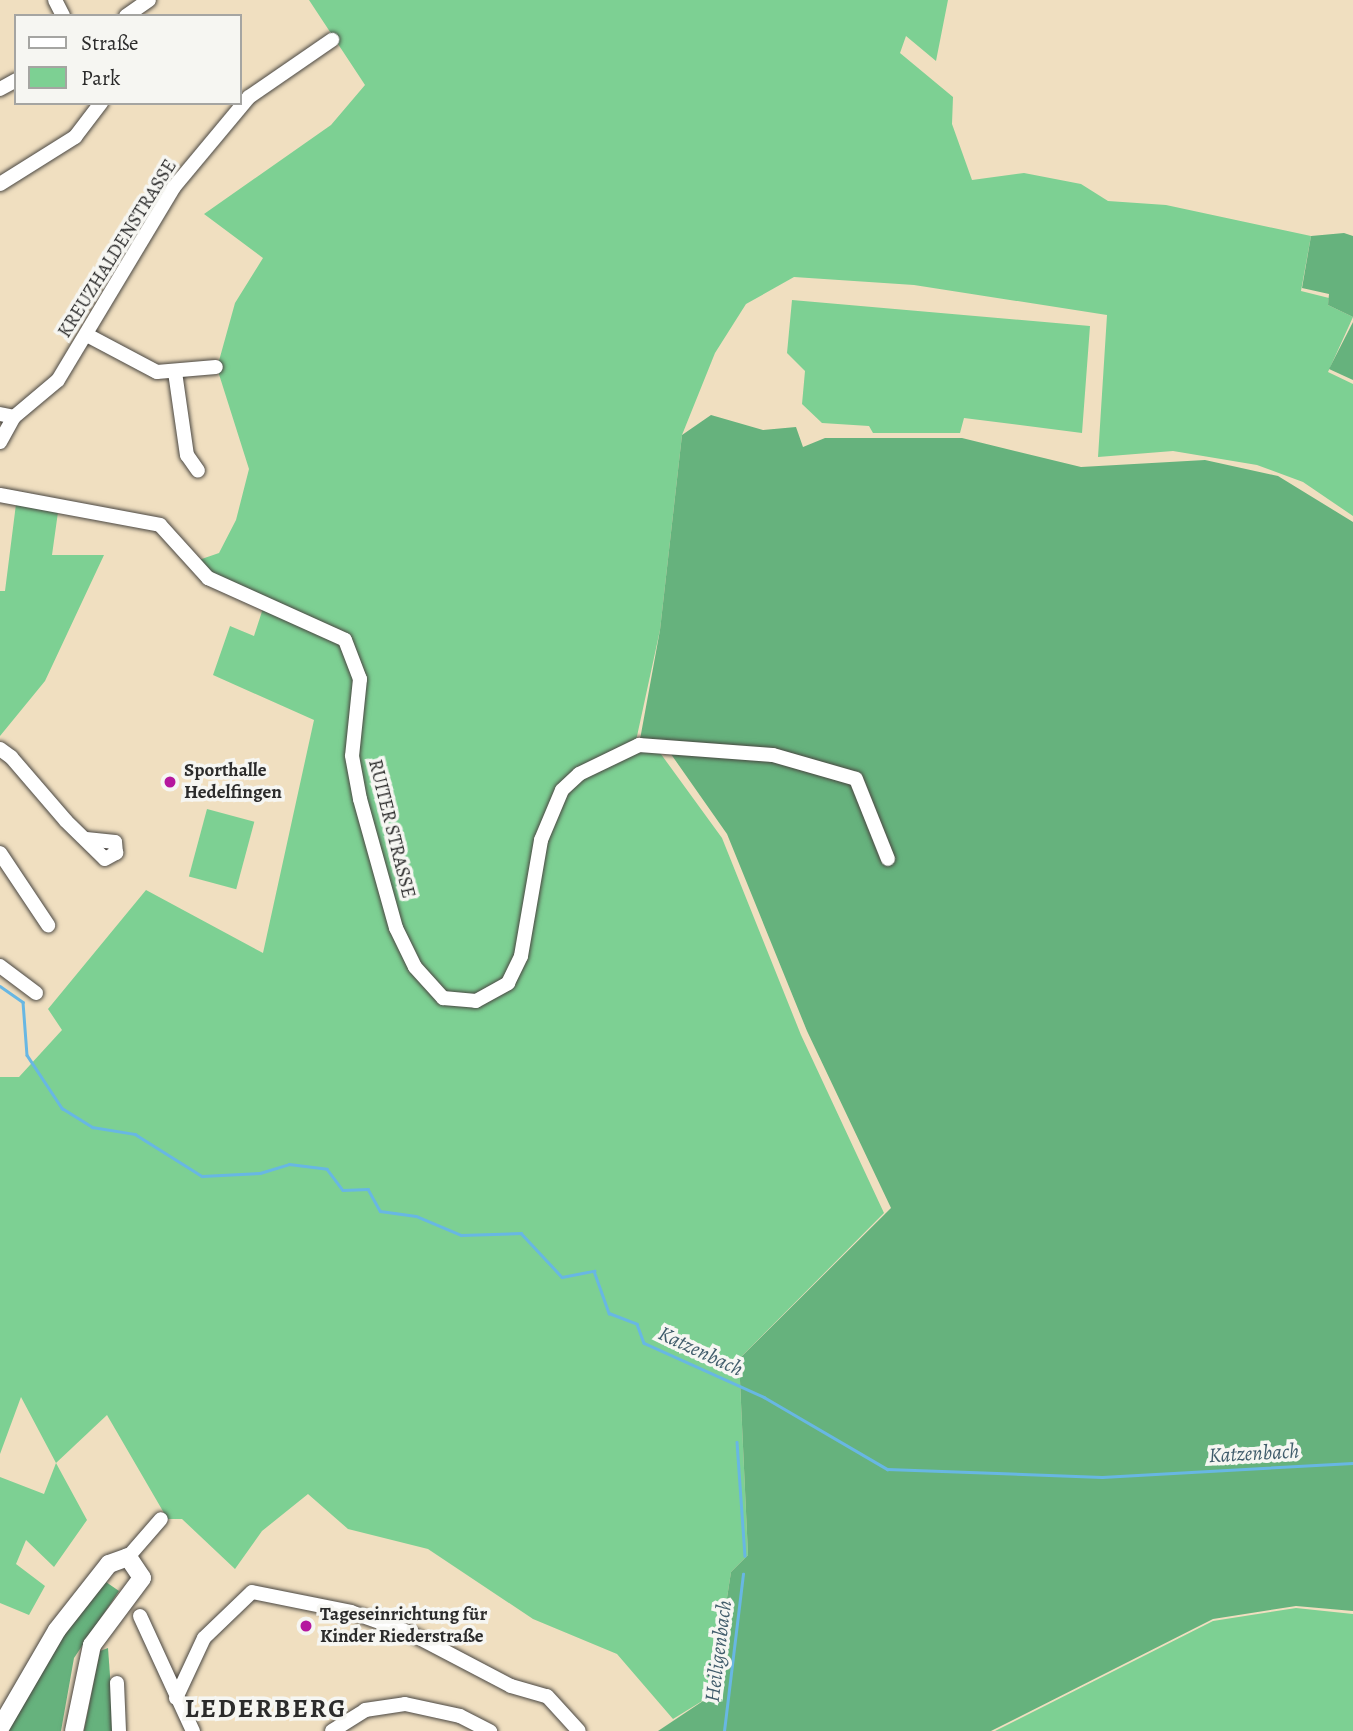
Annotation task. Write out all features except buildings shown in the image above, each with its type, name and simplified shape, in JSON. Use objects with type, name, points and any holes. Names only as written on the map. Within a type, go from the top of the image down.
[{"type":"main road","points":[[0,1728],[57,1630],[109,1564],[128,1557],[142,1578],[92,1645],[74,1731]]},
{"type":"street","points":[[129,14],[149,0]]},
{"type":"street","name":"KREUZHALDENSTRASSE","points":[[7,416],[58,380],[174,187],[249,97],[332,40]]},
{"type":"street","points":[[0,184],[67,143],[99,105]]},
{"type":"street","points":[[87,335],[139,367],[175,372],[216,367]]},
{"type":"street","points":[[175,372],[187,455],[198,471]]},
{"type":"street","points":[[0,442],[7,416]]},
{"type":"street","name":"RUITER STRASSE","points":[[0,495],[160,525],[208,578],[267,599],[345,640],[360,679],[352,755],[360,799],[397,929],[415,967],[443,998],[477,1001],[508,983],[521,956],[541,839],[562,790],[579,774],[639,745],[774,755],[856,779],[888,859]]},
{"type":"street","points":[[0,749],[86,839]]},
{"type":"street","points":[[0,853],[48,925]]},
{"type":"street","points":[[0,966],[36,993]]},
{"type":"street","points":[[128,1557],[161,1519]]},
{"type":"street","points":[[176,1698],[204,1638],[252,1592],[351,1612],[421,1638],[511,1686],[547,1696],[579,1731]]},
{"type":"street","points":[[140,1616],[188,1728]]},
{"type":"street","points":[[117,1683],[119,1731]]},
{"type":"street","points":[[332,1731],[365,1710],[405,1704],[460,1716],[490,1731]]},
{"type":"green space","points":[[309,0],[948,0],[936,61],[906,36],[900,53],[953,97],[952,124],[972,180],[1024,173],[1081,184],[1108,201],[1166,205],[1311,236],[1301,291],[1329,298],[1328,305],[1353,317],[1328,372],[1353,384],[1353,516],[1303,482],[1257,465],[1173,451],[1098,457],[1107,315],[914,285],[794,277],[746,304],[715,353],[682,435],[660,630],[634,750],[658,750],[722,838],[801,1035],[884,1213],[739,1359],[748,1555],[731,1572],[712,1695],[673,1719],[617,1654],[533,1619],[428,1549],[348,1529],[308,1494],[262,1531],[235,1569],[182,1519],[161,1519],[164,1513],[107,1415],[56,1463],[21,1397],[0,1454],[0,1077],[19,1077],[62,1030],[48,1009],[146,890],[263,953],[314,720],[213,675],[230,626],[254,636],[266,599],[225,588],[193,562],[219,553],[236,520],[249,469],[217,368],[235,303],[263,258],[204,214],[331,125],[365,85]]},
{"type":"green space","points":[[1344,233],[1353,236],[1353,317],[1328,305],[1329,294],[1302,288],[1311,236]]},
{"type":"green space","points":[[792,300],[1090,326],[1082,433],[964,418],[960,433],[873,433],[869,426],[822,423],[802,404],[805,371],[787,353]]},
{"type":"green space","points":[[1353,322],[1353,380],[1329,369]]},
{"type":"green space","points":[[711,415],[763,430],[796,427],[803,447],[825,438],[962,438],[1081,467],[1205,460],[1278,476],[1353,522],[1353,1611],[1296,1606],[1213,1619],[991,1731],[658,1731],[712,1695],[731,1572],[748,1555],[739,1359],[891,1208],[807,1031],[727,834],[666,747],[639,745],[660,630],[682,435]]},
{"type":"green space","points":[[16,504],[58,512],[52,555],[104,555],[45,681],[0,736],[0,591],[5,591]]},
{"type":"green space","points":[[207,809],[254,822],[236,889],[189,877]]},
{"type":"green space","points":[[56,1463],[87,1520],[54,1567],[26,1540],[16,1564],[45,1586],[29,1615],[0,1603],[0,1477],[44,1494]]},
{"type":"green space","points":[[106,1582],[119,1591],[74,1658],[61,1731],[8,1731],[44,1661]]},
{"type":"green space","points":[[1296,1608],[1353,1614],[1353,1731],[995,1731],[1213,1621]]},
{"type":"green space","points":[[108,1648],[114,1731],[84,1731],[100,1651]]},
{"type":"waterway","name":"Katzenbach","points":[[0,986],[23,1002],[27,1055],[62,1108],[92,1127],[135,1134],[202,1176],[260,1173],[289,1164],[327,1169],[343,1190],[368,1189],[380,1211],[416,1216],[461,1235],[521,1233],[562,1277],[594,1271],[609,1313],[637,1324],[644,1343],[764,1397],[887,1469],[1102,1477],[1353,1463]]},
{"type":"waterway","name":"Heiligenbach","points":[[737,1442],[745,1556]]},
{"type":"waterway","name":"Heiligenbach","points":[[724,1731],[743,1574]]},
{"type":"place","name":"Sporthalle Hedelfingen","points":[[170,782]]},
{"type":"place","name":"Tageseinrichtung für Kinder Riederstraße","points":[[306,1626]]},
{"type":"district","name":"LEDERBERG","points":[[266,1709]]}]
